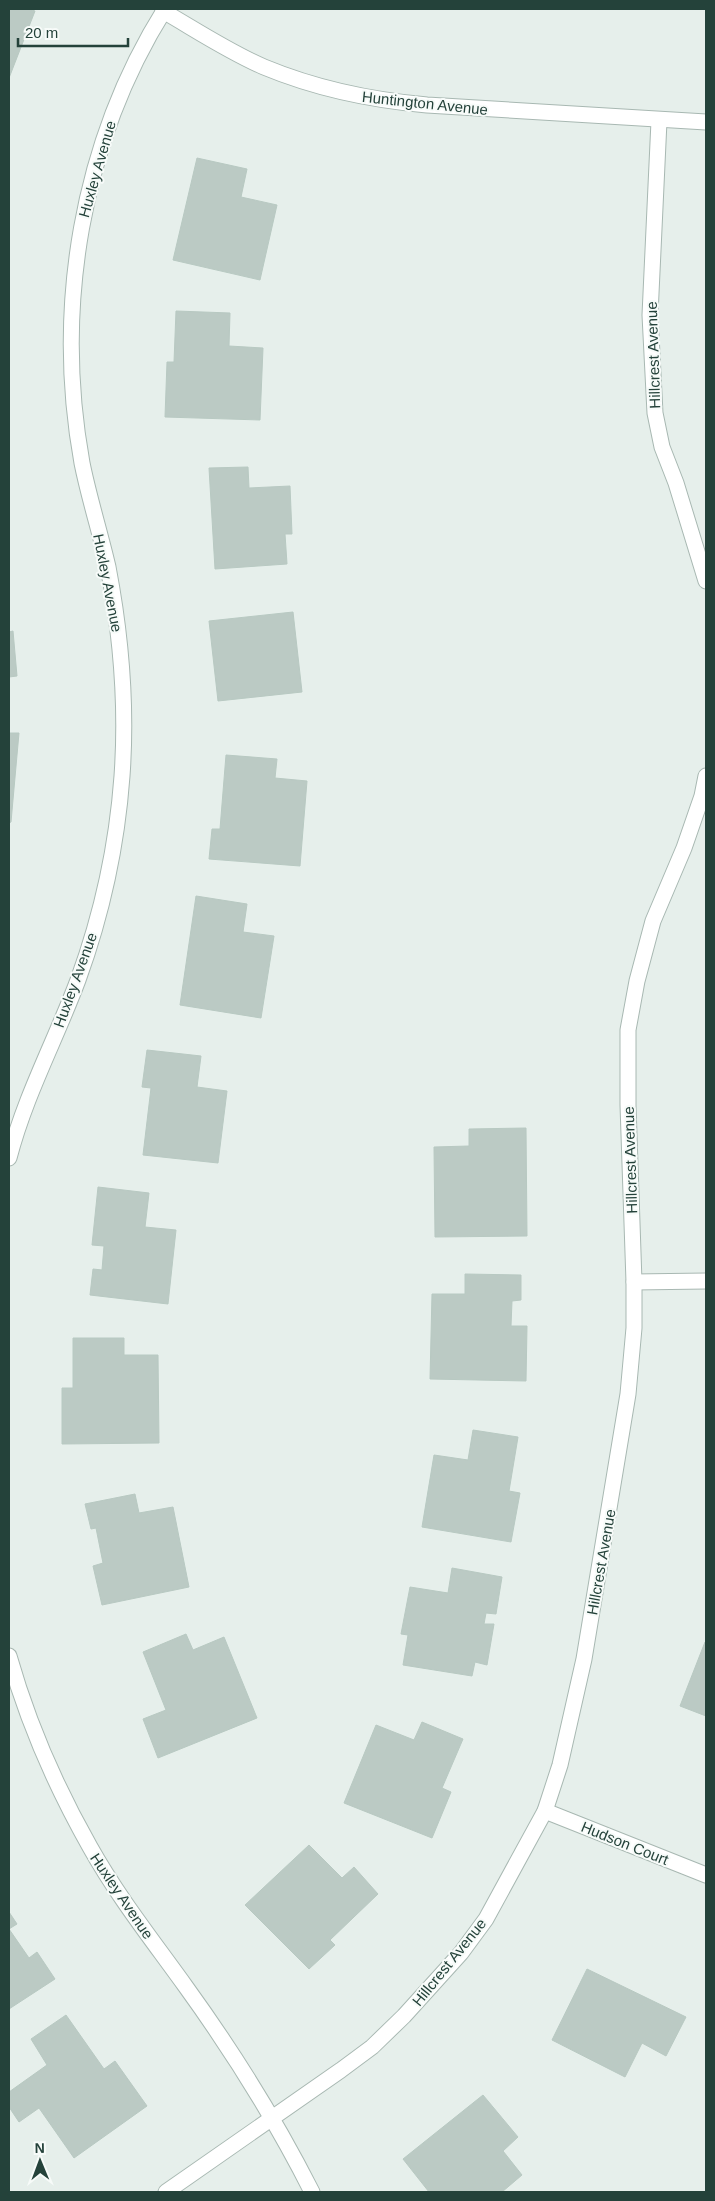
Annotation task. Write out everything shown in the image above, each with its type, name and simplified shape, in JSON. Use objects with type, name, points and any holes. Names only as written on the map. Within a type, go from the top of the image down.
[{"type":"street","name":"Huntington Avenue","points":[[164,10],[262,66],[303,82],[348,95],[427,105],[659,121],[706,122]]},
{"type":"street","name":"Huxley Avenue","points":[[9,1158],[31,1092],[78,980],[107,879],[116,827],[124,722],[122,670],[109,575],[82,464],[75,413],[71,361],[72,308],[81,231],[99,154],[116,105],[138,57],[164,10]]},
{"type":"street","name":"Hillcrest Avenue","points":[[659,121],[650,315],[655,413],[662,447],[676,483],[706,581]]},
{"type":"street","name":"Hillcrest Avenue","points":[[166,2192],[372,2047],[431,1989],[486,1919],[545,1811],[570,1727],[584,1659],[621,1447],[634,1328],[628,1105],[628,1030],[637,981],[652,921],[684,848],[702,796],[706,776]]},
{"type":"street","points":[[634,1282],[706,1281]]},
{"type":"street","name":"Huxley Avenue","points":[[9,1656],[37,1740],[62,1795],[90,1848],[122,1899],[212,2024],[272,2117]]},
{"type":"street","name":"Hudson Court","points":[[545,1811],[706,1876]]},
{"type":"street","points":[[272,2117],[312,2192]]},
{"type":"building","points":[[9,9],[29,9],[35,11],[9,78]]},
{"type":"building","points":[[197,158],[247,169],[241,197],[277,205],[260,280],[173,260]]},
{"type":"building","points":[[176,311],[230,313],[229,346],[263,348],[260,420],[165,417],[167,362],[174,362]]},
{"type":"building","points":[[248,467],[249,488],[290,486],[292,534],[285,534],[287,564],[215,569],[209,468]]},
{"type":"building","points":[[293,612],[302,692],[218,701],[209,621]]},
{"type":"building","points":[[13,631],[17,676],[9,677],[9,632]]},
{"type":"building","points":[[9,733],[19,733],[11,822],[9,823]]},
{"type":"building","points":[[226,755],[277,759],[275,778],[307,781],[300,866],[209,859],[212,829],[220,829]]},
{"type":"building","points":[[196,896],[247,904],[243,932],[274,936],[261,1018],[180,1005]]},
{"type":"building","points":[[147,1050],[201,1056],[197,1087],[227,1091],[218,1163],[143,1155],[151,1088],[142,1087]]},
{"type":"building","points":[[526,1128],[527,1236],[435,1237],[434,1147],[469,1146],[469,1129]]},
{"type":"building","points":[[98,1187],[149,1193],[145,1227],[176,1230],[168,1304],[90,1295],[93,1269],[102,1270],[104,1246],[92,1245]]},
{"type":"building","points":[[465,1274],[521,1275],[521,1300],[512,1301],[511,1326],[527,1326],[526,1381],[430,1379],[432,1294],[465,1294]]},
{"type":"building","points":[[73,1338],[124,1338],[124,1355],[158,1355],[159,1443],[62,1444],[62,1388],[73,1388]]},
{"type":"building","points":[[473,1430],[518,1437],[509,1491],[520,1493],[511,1542],[422,1527],[434,1455],[468,1460]]},
{"type":"building","points":[[135,1494],[139,1513],[173,1507],[189,1587],[102,1605],[93,1566],[103,1563],[96,1528],[91,1529],[85,1504]]},
{"type":"building","points":[[452,1568],[502,1577],[496,1614],[486,1613],[484,1624],[494,1624],[487,1665],[475,1662],[472,1676],[403,1665],[408,1635],[401,1634],[410,1587],[448,1593]]},
{"type":"building","points":[[186,1634],[193,1650],[224,1637],[257,1718],[158,1758],[143,1719],[166,1710],[143,1652]]},
{"type":"building","points":[[706,1643],[706,1716],[680,1706]]},
{"type":"building","points":[[422,1722],[463,1739],[442,1788],[451,1792],[432,1838],[344,1803],[376,1725],[414,1740]]},
{"type":"building","points":[[309,1845],[342,1878],[354,1867],[378,1894],[330,1940],[335,1945],[309,1969],[245,1905]]},
{"type":"building","points":[[9,1912],[17,1924],[9,1929]]},
{"type":"building","points":[[9,1929],[29,1958],[37,1952],[55,1979],[9,2009]]},
{"type":"building","points":[[587,1969],[686,2017],[666,2056],[642,2043],[625,2077],[552,2040]]},
{"type":"building","points":[[66,2015],[104,2069],[115,2061],[147,2106],[74,2158],[39,2108],[19,2122],[9,2107],[9,2092],[47,2065],[31,2039]]},
{"type":"building","points":[[483,2095],[518,2137],[503,2151],[522,2175],[502,2192],[429,2192],[403,2159]]}]
